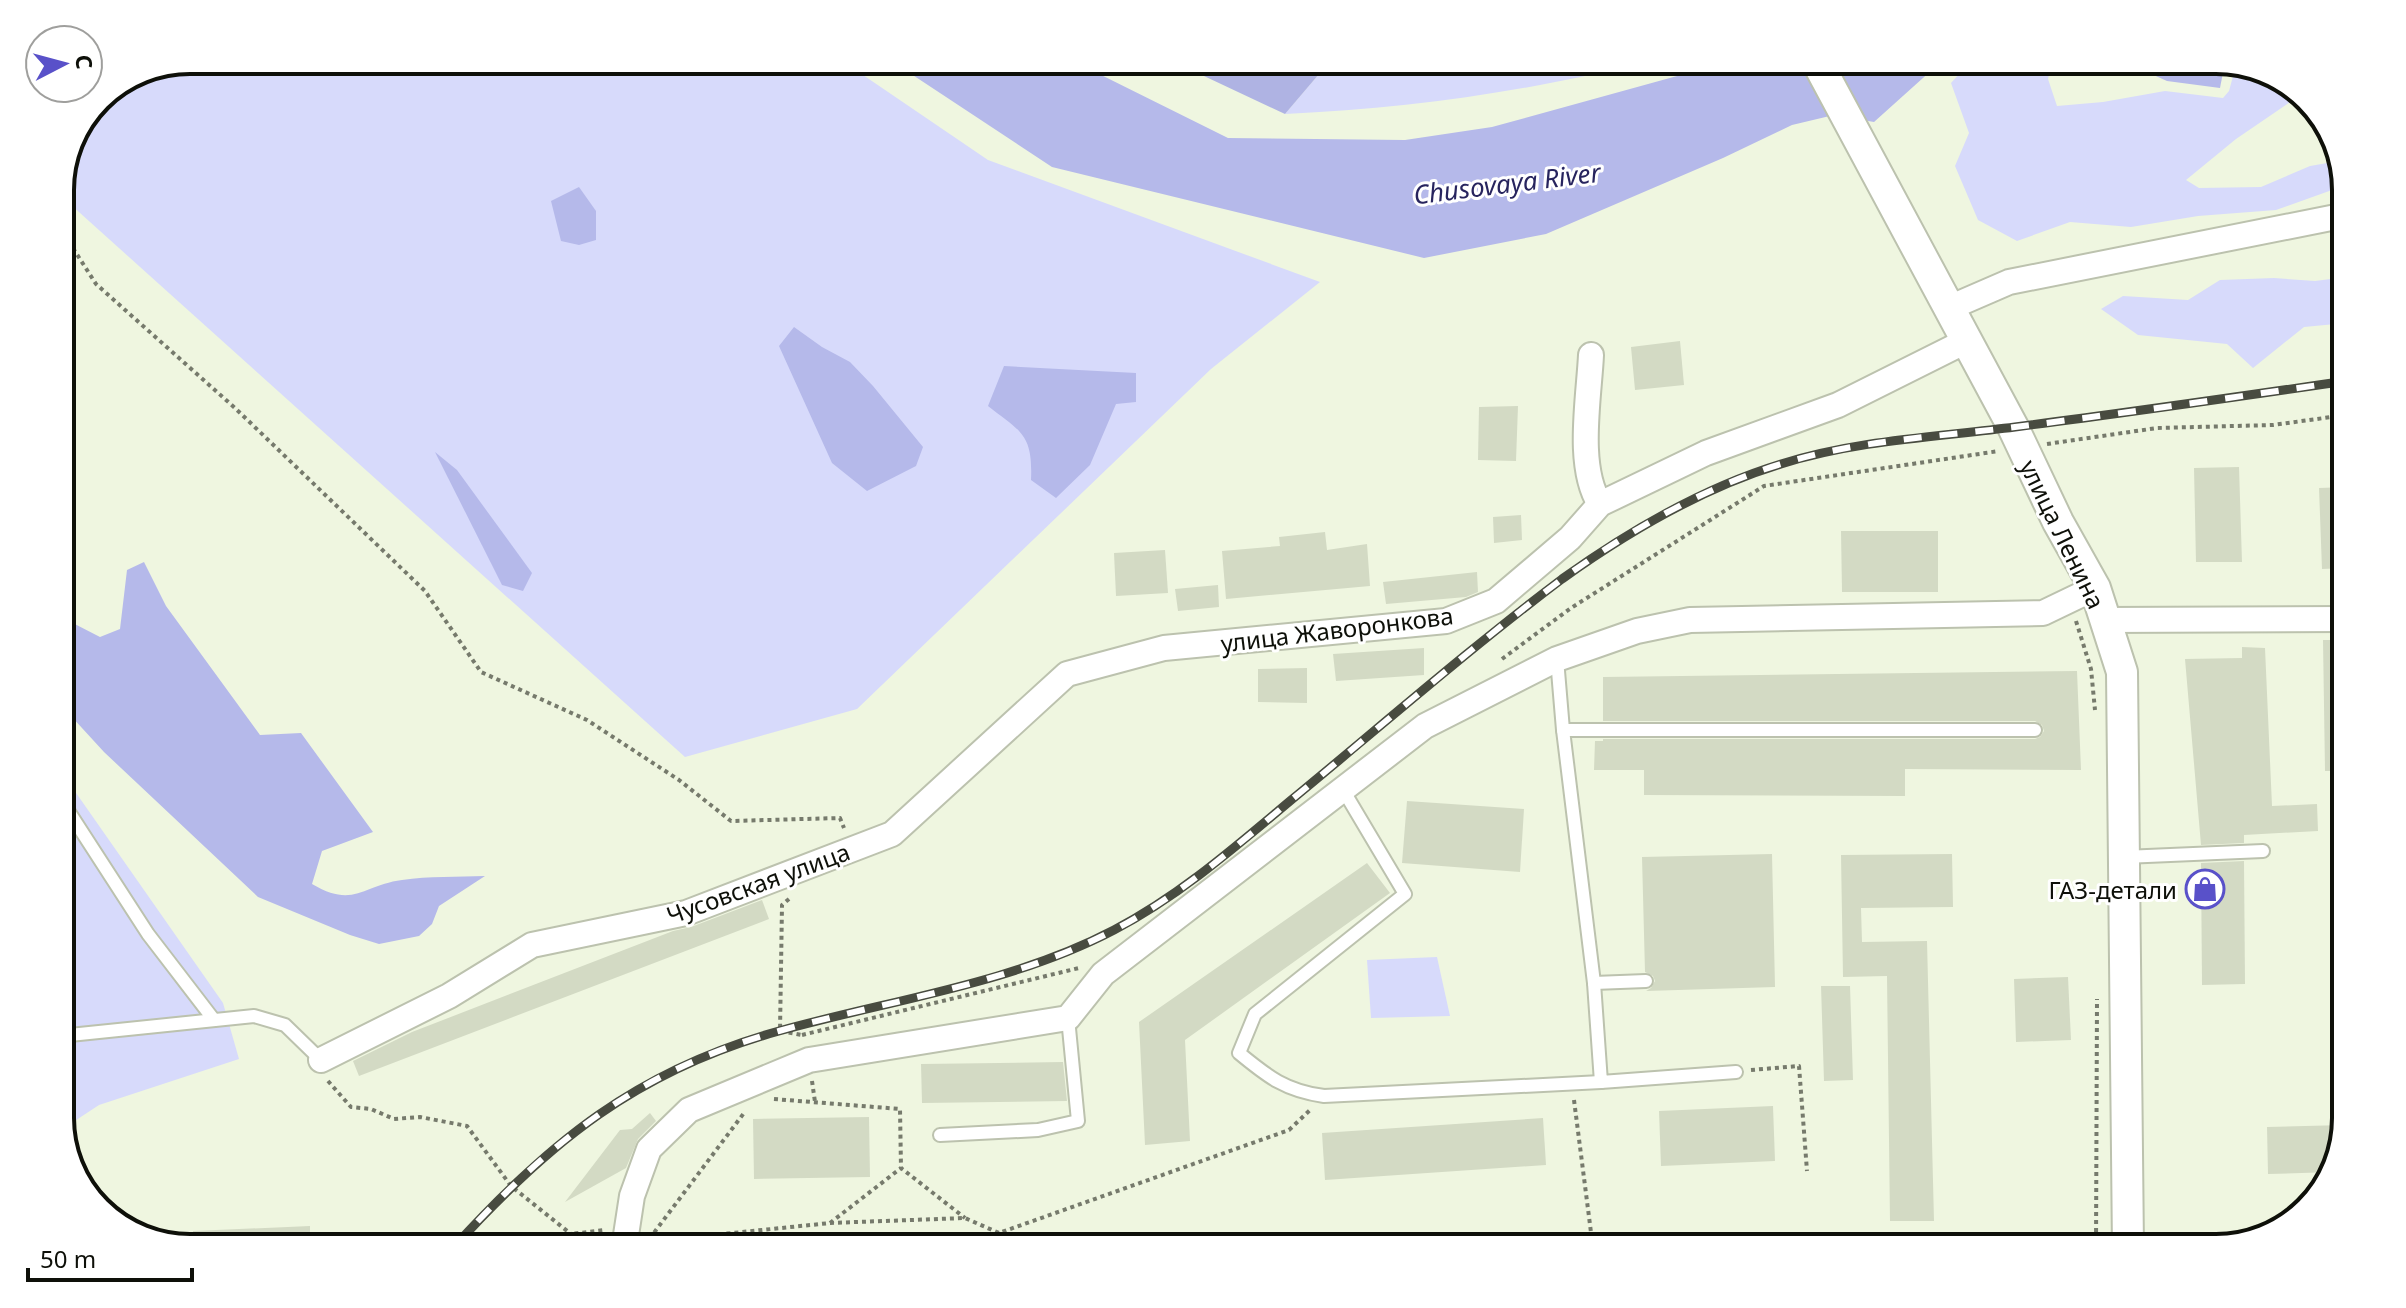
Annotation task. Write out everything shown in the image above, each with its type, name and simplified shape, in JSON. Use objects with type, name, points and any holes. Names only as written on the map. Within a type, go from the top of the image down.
[{"type":"street","name":"улица Ленина","points":[[1824,74],[1966,341],[2082,594],[2105,620],[2122,672],[2128,1234]]},
{"type":"street","points":[[1949,308],[2024,278],[2332,218]]},
{"type":"street","name":"улица Жаворонкова","points":[[1067,674],[1164,648],[1446,621],[1496,601],[1570,538],[1600,504],[1706,453],[1838,405],[1966,341]]},
{"type":"street","points":[[1591,355],[1586,459],[1591,490],[1600,504]]},
{"type":"street","points":[[626,1234],[632,1196],[649,1149],[689,1110],[809,1060],[1068,1018],[1103,974],[1425,726],[1557,659],[1637,631],[1690,620],[2043,613],[2082,594]]},
{"type":"street","points":[[2105,620],[2332,619]]},
{"type":"street","name":"Чусовская улица","points":[[321,1060],[449,996],[532,945],[686,913],[892,834],[1067,674]]},
{"type":"lane","points":[[1557,659],[1594,983],[1601,1082]]},
{"type":"lane","points":[[1563,730],[2035,730]]},
{"type":"lane","points":[[1342,788],[1405,894],[1255,1014],[1239,1053],[1270,1079],[1302,1094],[1324,1096],[1736,1072]]},
{"type":"lane","points":[[74,820],[148,934],[214,1020]]},
{"type":"lane","points":[[2124,857],[2263,851]]},
{"type":"lane","points":[[1594,983],[1646,981]]},
{"type":"lane","points":[[74,1035],[254,1016],[285,1025],[321,1060]]},
{"type":"lane","points":[[940,1135],[1038,1130],[1078,1121],[1068,1018]]},
{"type":"path","points":[[74,250],[96,284],[235,408],[425,591],[481,672],[587,720],[679,780],[731,821],[840,818],[852,849]]},
{"type":"path","points":[[2082,594],[2095,712]]},
{"type":"path","points":[[792,897],[782,905],[780,1031],[802,1035],[815,1102]]},
{"type":"path","points":[[2096,1234],[2097,993]]},
{"type":"path","points":[[321,1060],[325,1078],[351,1107],[371,1109],[394,1119],[420,1117],[467,1126],[511,1186],[571,1234]]},
{"type":"path","points":[[1736,1072],[1799,1066],[1807,1171]]},
{"type":"path","points":[[1572,1083],[1591,1234]]},
{"type":"path","points":[[901,1168],[965,1218],[999,1233],[1289,1130],[1324,1096]]},
{"type":"path","points":[[771,1099],[900,1109],[901,1168]]},
{"type":"path","points":[[653,1234],[746,1110]]},
{"type":"path","points":[[830,1223],[901,1168]]},
{"type":"path","points":[[723,1234],[830,1223],[965,1218]]},
{"type":"shaded area","points":[[190,74],[862,74],[988,160],[1320,282],[1211,369],[857,709],[685,757],[74,208],[76,167],[83,146],[108,108],[146,83],[167,76]]},
{"type":"shaded area","points":[[1200,74],[1319,74],[1285,114]]},
{"type":"shaded area","points":[[1319,74],[1595,74],[1476,96],[1285,114]]},
{"type":"shaded area","points":[[1959,74],[2049,74],[2057,106],[2165,91],[2223,98],[2229,91],[2233,75],[2246,78],[2267,86],[2290,102],[2236,139],[2186,180],[2199,188],[2261,187],[2310,166],[2329,163],[2332,190],[2276,210],[2198,216],[2131,227],[2070,222],[2017,241],[1978,220],[1955,166],[1969,133],[1951,83]]},
{"type":"shaded area","points":[[2274,278],[2315,281],[2332,279],[2332,324],[2304,327],[2253,368],[2227,344],[2138,335],[2101,309],[2123,296],[2188,300],[2220,280]]},
{"type":"shaded area","points":[[74,790],[223,1003],[239,1059],[99,1105],[74,1121]]},
{"type":"shaded area","points":[[1437,957],[1450,1016],[1371,1018],[1367,960]]},
{"type":"water","name":"Chusovaya River","points":[[911,74],[1099,74],[1228,138],[1405,140],[1492,127],[1684,74],[1927,74],[1874,122],[1834,115],[1792,125],[1546,234],[1424,258],[1052,167]]},
{"type":"water","points":[[2151,74],[2223,74],[2220,88],[2167,81]]},
{"type":"water","points":[[579,187],[596,211],[596,240],[579,245],[561,241],[551,201]]},
{"type":"water","points":[[794,327],[850,362],[873,386],[923,447],[916,466],[867,491],[832,463],[779,346]]},
{"type":"water","points":[[1004,366],[1136,373],[1136,402],[1116,404],[1090,465],[1056,498],[1031,480],[1030,453],[1023,436],[988,406]]},
{"type":"water","points":[[435,452],[457,470],[532,573],[523,591],[502,585]]},
{"type":"water","points":[[144,562],[166,606],[260,735],[301,733],[373,832],[322,851],[312,884],[338,895],[349,895],[402,880],[485,876],[439,906],[432,924],[419,936],[379,944],[258,897],[104,752],[74,719],[74,624],[100,637],[120,629],[127,570]]},
{"type":"building","points":[[1680,341],[1684,385],[1635,390],[1631,347]]},
{"type":"building","points":[[1518,406],[1516,461],[1478,460],[1479,407]]},
{"type":"building","points":[[2239,467],[2242,562],[2196,562],[2194,468]]},
{"type":"building","points":[[2319,488],[2332,488],[2332,569],[2322,569]]},
{"type":"building","points":[[1521,515],[1522,540],[1494,543],[1493,517]]},
{"type":"building","points":[[1841,531],[1938,531],[1938,592],[1842,592]]},
{"type":"building","points":[[1325,532],[1327,550],[1367,544],[1370,586],[1226,599],[1222,551],[1280,546],[1279,537]]},
{"type":"building","points":[[1165,550],[1168,593],[1116,596],[1114,553]]},
{"type":"building","points":[[1477,572],[1478,592],[1466,597],[1386,604],[1383,582]]},
{"type":"building","points":[[1218,585],[1219,607],[1178,611],[1175,589]]},
{"type":"building","points":[[2323,640],[2332,640],[2332,771],[2325,771]]},
{"type":"building","points":[[2242,647],[2265,648],[2272,806],[2317,804],[2318,831],[2244,835],[2244,843],[2201,845],[2185,659],[2242,658]]},
{"type":"building","points":[[1424,648],[1424,675],[1336,681],[1333,654]]},
{"type":"building","points":[[1307,668],[1307,703],[1258,702],[1258,669]]},
{"type":"building","points":[[2077,671],[2081,770],[1905,769],[1905,796],[1644,795],[1644,770],[1594,770],[1595,741],[1603,739],[2035,739],[2044,731],[2042,725],[2035,721],[1603,721],[1603,677]]},
{"type":"building","points":[[1407,801],[1524,809],[1520,872],[1402,863]]},
{"type":"building","points":[[1772,854],[1775,987],[1646,991],[1655,981],[1645,972],[1642,857]]},
{"type":"building","points":[[1952,854],[1953,907],[1861,908],[1862,942],[1927,941],[1934,1221],[1890,1221],[1887,976],[1843,977],[1841,855]]},
{"type":"building","points":[[2244,861],[2245,984],[2202,985],[2201,863]]},
{"type":"building","points":[[1367,863],[1390,893],[1185,1040],[1190,1141],[1145,1145],[1139,1022]]},
{"type":"building","points":[[762,900],[769,919],[359,1076],[353,1061],[412,1032],[673,931]]},
{"type":"building","points":[[2068,977],[2071,1040],[2016,1042],[2014,979]]},
{"type":"building","points":[[1821,986],[1850,986],[1853,1080],[1824,1081]]},
{"type":"building","points":[[1063,1062],[1067,1101],[922,1103],[921,1064]]},
{"type":"building","points":[[1773,1106],[1775,1161],[1661,1166],[1659,1111]]},
{"type":"building","points":[[650,1113],[656,1121],[638,1139],[626,1168],[565,1202],[620,1130],[632,1129]]},
{"type":"building","points":[[869,1117],[870,1177],[754,1179],[753,1119]]},
{"type":"building","points":[[1543,1118],[1546,1165],[1325,1180],[1322,1133]]},
{"type":"building","points":[[2331,1125],[2326,1155],[2318,1172],[2268,1174],[2267,1127]]},
{"type":"building","points":[[310,1226],[310,1234],[193,1234],[193,1231]]},
{"type":"railway","points":[[466,1234],[561,1143],[599,1114],[682,1066],[779,1031],[992,978],[1075,949],[1138,917],[1227,854],[1459,660],[1562,579],[1667,512],[1723,485],[1781,464],[1868,444],[2056,422],[2332,383]]},
{"type":"place","name":"ГАЗ-детали","points":[[2205,889]]}]
